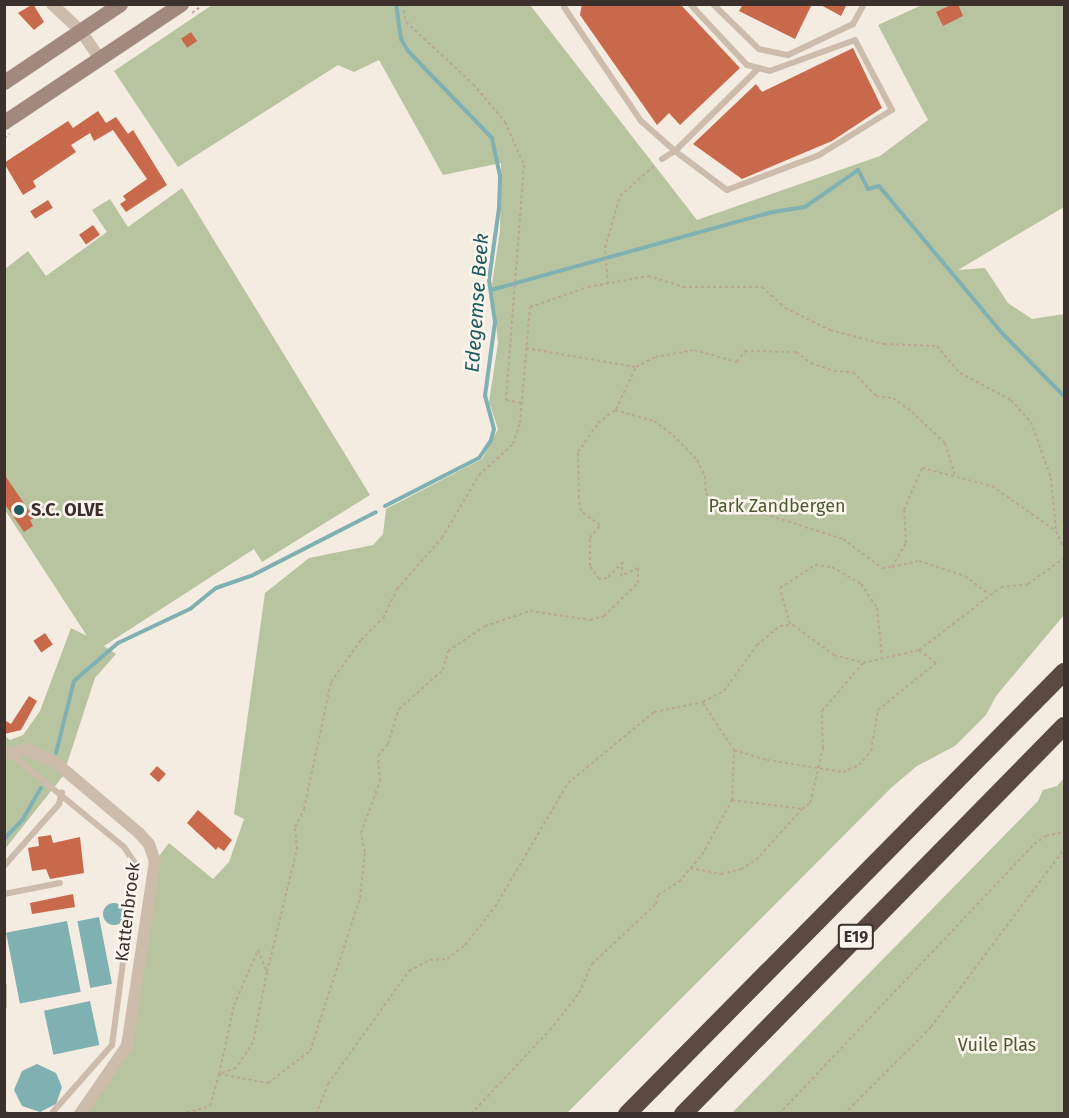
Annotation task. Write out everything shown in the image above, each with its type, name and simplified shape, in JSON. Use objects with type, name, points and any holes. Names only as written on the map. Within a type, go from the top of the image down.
[{"type":"highway","name":"E19","points":[[627,1113],[1065,672]]},
{"type":"highway","name":"E19","points":[[682,1113],[1065,726]]},
{"type":"main road","points":[[4,82],[120,4]]},
{"type":"main road","points":[[4,122],[181,4]]},
{"type":"street","points":[[52,4],[81,30],[100,58]]},
{"type":"street","name":"Kattenbroek","points":[[8,752],[26,749],[55,762],[139,833],[149,844],[155,861],[127,1046],[80,1113]]},
{"type":"lane","points":[[565,5],[641,121],[675,151],[727,190],[819,155],[892,110],[855,40],[791,66],[770,71],[747,65],[690,4]]},
{"type":"lane","points":[[713,4],[759,49],[788,54],[853,24],[864,4]]},
{"type":"lane","points":[[662,159],[675,151],[759,68]]},
{"type":"lane","points":[[8,752],[62,792],[124,847],[136,865],[112,1045],[51,1113]]},
{"type":"lane","points":[[4,866],[59,804],[62,792]]},
{"type":"lane","points":[[4,894],[60,883]]},
{"type":"lane","points":[[4,986],[4,1006]]},
{"type":"path","points":[[402,4],[406,22],[473,84],[505,122],[524,165],[506,400],[522,403]]},
{"type":"path","points":[[608,284],[604,248],[620,196],[662,159]]},
{"type":"path","points":[[219,1074],[236,1068],[253,1042],[267,972],[297,849],[295,828],[304,809],[331,682],[361,640],[383,618],[397,589],[442,538],[479,475],[513,444],[522,403],[530,307],[608,284],[648,276],[683,287],[762,287],[785,308],[830,330],[884,344],[937,346],[960,373],[1011,400],[1031,422],[1052,478],[1056,531],[1065,548]]},
{"type":"path","points":[[526,348],[636,367]]},
{"type":"path","points":[[219,1074],[268,1083],[310,1051],[360,898],[365,852],[361,833],[380,781],[378,756],[388,744],[399,709],[443,670],[448,651],[485,626],[530,611],[590,620],[604,616],[638,583],[638,568],[621,576],[623,562],[607,578],[599,579],[590,566],[590,538],[600,525],[581,511],[578,452],[598,423],[615,410],[636,367],[655,357],[694,350],[737,362],[745,351],[796,352],[812,363],[834,371],[854,372],[876,396],[893,398],[912,412],[945,443],[955,476]]},
{"type":"path","points":[[615,410],[654,421],[673,435],[697,460],[705,476],[706,493],[712,502],[744,514],[765,514],[843,539],[882,568],[919,561],[965,576],[990,595]]},
{"type":"path","points":[[892,567],[906,543],[904,510],[922,468],[992,486],[1056,531]]},
{"type":"path","points":[[689,868],[721,874],[741,869],[756,860],[810,802],[820,766],[822,711],[863,663],[919,650],[1001,587],[1028,584],[1065,558]]},
{"type":"path","points":[[863,663],[834,655],[790,624],[780,588],[815,565],[832,567],[861,584],[877,608],[882,657]]},
{"type":"path","points":[[316,1113],[328,1084],[409,971],[430,960],[457,954],[495,907],[568,783],[654,712],[703,702],[724,692],[757,645],[780,626],[790,624]]},
{"type":"path","points":[[734,750],[767,760],[820,766],[843,772],[865,758],[874,737],[878,710],[936,663],[919,650]]},
{"type":"path","points":[[471,1113],[550,1030],[579,993],[592,964],[689,868],[715,836],[732,800],[734,750],[703,702]]},
{"type":"path","points":[[732,800],[802,809]]},
{"type":"path","points":[[779,1113],[1001,876],[1034,844],[1046,836],[1065,832]]},
{"type":"path","points":[[844,1113],[931,1028],[965,978],[1065,849]]},
{"type":"path","points":[[181,1113],[210,1106],[234,1005],[258,951],[267,972]]},
{"type":"green space","name":"Park Zandbergen","points":[[212,5],[530,5],[697,220],[880,156],[928,120],[878,25],[922,5],[1064,5],[1064,207],[958,270],[985,268],[1008,303],[1032,319],[1064,314],[1064,615],[996,696],[986,715],[955,746],[917,766],[891,788],[567,1113],[80,1114],[123,1056],[155,861],[169,843],[213,879],[229,862],[244,819],[234,814],[265,593],[309,558],[373,545],[383,534],[386,509],[482,459],[498,429],[489,402],[498,343],[492,284],[500,231],[501,163],[443,175],[379,60],[354,72],[338,65],[178,167],[114,71]]},
{"type":"green space","points":[[182,188],[370,495],[262,562],[254,549],[104,646],[116,654],[95,678],[63,776],[5,849],[5,736],[10,740],[23,735],[40,711],[71,628],[87,636],[5,510],[5,269],[28,251],[46,276],[107,232],[92,210],[110,199],[128,227]]},
{"type":"green space","name":"Vuile Plas","points":[[1064,778],[1064,1113],[731,1114],[1038,801],[1043,790],[1057,786]]},
{"type":"water","points":[[114,903],[122,906],[125,914],[122,922],[114,925],[106,922],[103,914],[106,906]]},
{"type":"water","points":[[99,917],[112,984],[90,988],[77,921]]},
{"type":"water","points":[[67,921],[81,992],[20,1004],[6,933]]},
{"type":"water","points":[[90,1001],[99,1045],[53,1055],[44,1011]]},
{"type":"water","points":[[37,1064],[56,1073],[62,1087],[56,1104],[40,1112],[22,1106],[14,1090],[22,1071]]},
{"type":"building","points":[[33,4],[44,22],[34,30],[18,13]]},
{"type":"building","points":[[582,4],[680,4],[740,68],[680,125],[669,113],[657,125],[580,15]]},
{"type":"building","points":[[743,4],[812,4],[795,39],[739,11]]},
{"type":"building","points":[[819,4],[847,4],[841,16]]},
{"type":"building","points":[[958,4],[963,16],[943,26],[936,12]]},
{"type":"building","points":[[191,32],[197,41],[187,48],[181,39]]},
{"type":"building","points":[[853,48],[882,108],[832,141],[742,179],[693,144],[756,84],[762,92]]},
{"type":"building","points":[[98,111],[106,123],[116,117],[128,134],[133,130],[167,185],[126,212],[120,204],[126,200],[123,196],[147,179],[113,130],[94,141],[90,133],[71,145],[76,152],[33,181],[36,187],[23,195],[4,163],[68,121],[73,128]]},
{"type":"building","points":[[48,200],[53,208],[35,219],[30,211]]},
{"type":"building","points":[[93,225],[100,235],[86,245],[79,235]]},
{"type":"building","name":"S.C. OLVE","points":[[4,474],[34,518],[30,520],[33,526],[24,532],[4,503]]},
{"type":"building","points":[[45,633],[53,645],[41,652],[33,641]]},
{"type":"building","points":[[29,696],[37,701],[21,730],[4,734],[4,720],[11,724]]},
{"type":"building","points":[[157,766],[166,774],[159,782],[150,774]]},
{"type":"building","points":[[198,810],[232,840],[224,851],[218,847],[216,850],[187,823]]},
{"type":"building","points":[[51,835],[53,843],[80,837],[84,873],[50,879],[46,869],[32,871],[28,848],[39,846],[38,837]]},
{"type":"building","points":[[73,894],[75,907],[32,914],[30,903]]},
{"type":"waterway","name":"Edegemse Beek","points":[[385,506],[479,458],[491,440],[494,429],[485,396],[495,322],[489,280],[499,208],[500,176],[492,138],[408,51],[401,39],[396,4]]},
{"type":"waterway","points":[[491,290],[773,212],[805,207],[858,170],[868,189],[879,186],[1002,333],[1064,396]]},
{"type":"waterway","name":"Edegemse Beek","points":[[56,753],[74,681],[118,643],[190,609],[216,588],[251,576],[376,512]]},
{"type":"waterway","name":"Edegemse Beek","points":[[4,839],[23,819],[41,788]]},
{"type":"place","name":"S.C. OLVE","points":[[19,510]]}]
